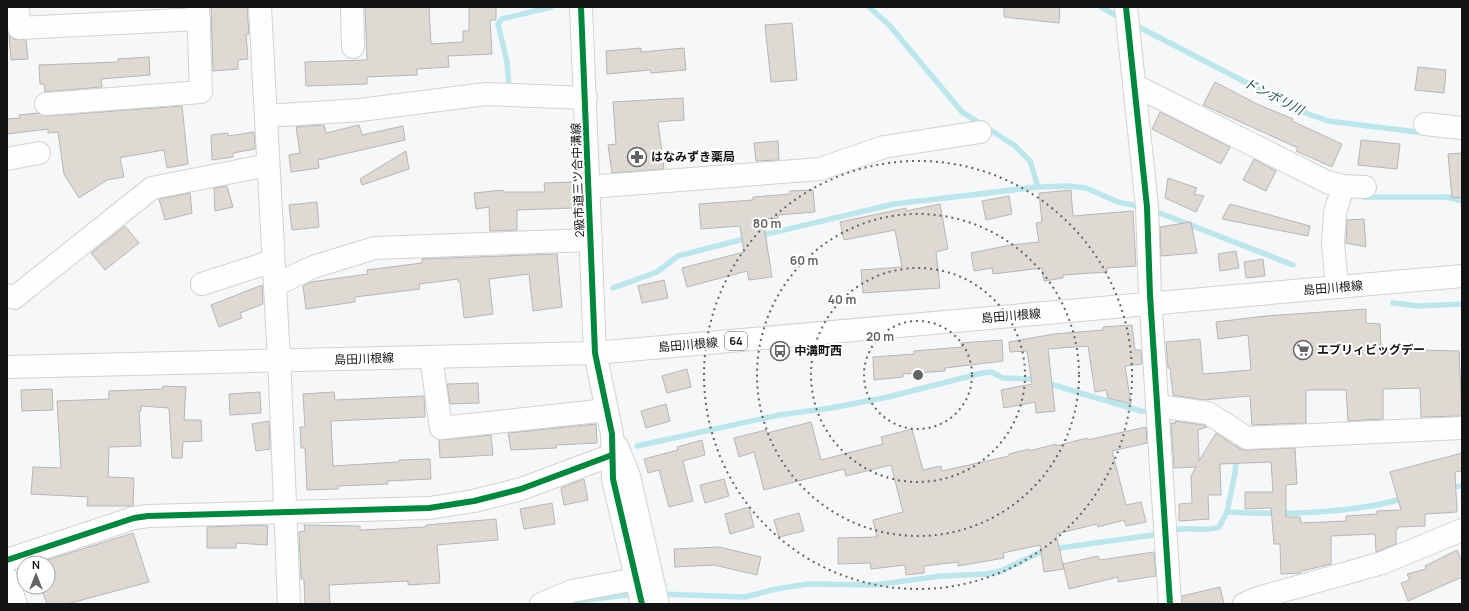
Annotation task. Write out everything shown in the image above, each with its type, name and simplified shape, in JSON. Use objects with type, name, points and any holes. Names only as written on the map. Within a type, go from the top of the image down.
[{"type":"street","points":[[18,7],[19,28],[199,13],[201,92],[46,104]]},
{"type":"street","points":[[260,7],[279,361],[289,604]]},
{"type":"street","points":[[352,7],[353,47]]},
{"type":"street","name":"2級市道三ツ合中溝線","points":[[581,7],[586,98],[595,353],[612,434]]},
{"type":"street","points":[[1123,9],[1134,85],[1147,207],[1151,304],[1170,604]]},
{"type":"street","points":[[1134,85],[1327,182],[1343,186],[1365,187]]},
{"type":"street","points":[[266,116],[360,110],[486,94],[586,98]]},
{"type":"street","points":[[1425,124],[1462,128]]},
{"type":"street","points":[[589,187],[820,168],[884,146],[980,132]]},
{"type":"street","points":[[7,159],[39,153]]},
{"type":"street","points":[[7,295],[14,298],[152,188],[268,165]]},
{"type":"street","points":[[1337,287],[1333,243],[1335,213],[1343,186]]},
{"type":"street","points":[[275,285],[313,267],[375,248],[591,240]]},
{"type":"street","points":[[202,284],[273,261]]},
{"type":"street","name":"島田川根線","points":[[7,367],[595,353],[1462,276]]},
{"type":"street","points":[[432,357],[441,428],[607,410]]},
{"type":"street","points":[[1158,406],[1208,413],[1247,438],[1462,428]]},
{"type":"street","points":[[612,434],[613,479],[642,604]]},
{"type":"street","points":[[612,434],[629,476],[658,604]]},
{"type":"street","points":[[7,560],[134,518],[148,516],[430,508],[474,501],[521,489],[612,455]]},
{"type":"street","points":[[1244,604],[1258,598],[1382,563],[1462,530]]},
{"type":"street","points":[[7,579],[16,604]]},
{"type":"street","points":[[540,604],[572,591],[636,579]]},
{"type":"building","points":[[211,7],[247,7],[249,34],[246,34],[248,59],[238,60],[238,69],[213,71]]},
{"type":"building","points":[[365,7],[429,7],[431,44],[463,42],[463,31],[469,31],[469,7],[496,7],[496,20],[490,20],[492,54],[448,56],[449,67],[417,69],[417,75],[367,77],[367,84],[306,86],[305,62],[367,60]]},
{"type":"building","points":[[1004,7],[1060,7],[1059,23],[1004,17]]},
{"type":"building","points":[[792,23],[797,80],[771,82],[765,25]]},
{"type":"building","points":[[9,35],[14,39],[26,40],[28,59],[11,60]]},
{"type":"building","points":[[641,48],[641,52],[684,48],[686,70],[651,73],[650,70],[607,74],[606,51]]},
{"type":"building","points":[[149,57],[150,75],[101,79],[102,87],[45,92],[44,84],[40,84],[39,65],[118,62],[118,59]]},
{"type":"building","points":[[1418,67],[1446,70],[1444,93],[1415,90]]},
{"type":"building","points":[[1215,82],[1257,104],[1293,119],[1292,121],[1342,144],[1332,167],[1296,151],[1298,148],[1203,105]]},
{"type":"building","points":[[683,98],[684,120],[658,122],[664,169],[612,173],[608,145],[616,144],[613,102]]},
{"type":"building","points":[[182,106],[188,164],[167,168],[164,150],[123,157],[120,158],[124,177],[107,180],[79,198],[64,174],[58,132],[48,133],[48,129],[7,134],[7,119],[20,118],[19,115],[38,113],[47,116]]},
{"type":"building","points":[[1160,112],[1230,147],[1221,164],[1152,129]]},
{"type":"building","points":[[324,125],[326,133],[359,125],[362,135],[403,126],[405,140],[318,160],[319,168],[291,172],[289,155],[300,153],[296,127]]},
{"type":"building","points":[[254,132],[255,149],[233,153],[233,157],[212,160],[211,135],[228,133],[228,136]]},
{"type":"building","points":[[1361,140],[1400,144],[1397,169],[1358,165]]},
{"type":"building","points":[[778,141],[779,160],[756,161],[754,143]]},
{"type":"building","points":[[406,151],[409,169],[362,185],[360,179]]},
{"type":"building","points":[[1462,153],[1462,197],[1452,198],[1448,154]]},
{"type":"building","points":[[1254,159],[1276,171],[1266,191],[1243,180]]},
{"type":"building","points":[[1168,178],[1197,188],[1194,194],[1204,196],[1196,212],[1165,198]]},
{"type":"building","points":[[572,182],[573,208],[517,210],[517,230],[490,231],[489,207],[476,209],[474,193],[503,190],[503,192],[545,192],[544,183]]},
{"type":"building","points":[[227,186],[233,207],[215,211],[214,188]]},
{"type":"building","points":[[813,190],[815,212],[778,215],[778,218],[763,219],[772,277],[749,280],[747,271],[687,287],[682,268],[744,252],[740,226],[701,229],[699,204],[753,200],[753,197],[790,194],[790,191]]},
{"type":"building","points":[[1071,190],[1073,216],[1133,211],[1136,266],[1107,268],[1107,272],[1063,275],[1063,278],[1044,281],[1042,268],[993,274],[992,268],[974,271],[971,253],[1011,245],[1039,242],[1036,223],[1042,222],[1039,193]]},
{"type":"building","points":[[190,193],[192,213],[165,220],[159,199]]},
{"type":"building","points":[[1009,196],[1012,214],[986,220],[982,201]]},
{"type":"building","points":[[317,202],[319,227],[292,230],[289,205]]},
{"type":"building","points":[[940,204],[948,249],[936,252],[940,288],[863,293],[861,270],[902,267],[895,230],[844,240],[840,222],[906,208],[906,211]]},
{"type":"building","points":[[1230,204],[1310,226],[1308,236],[1222,219]]},
{"type":"building","points":[[1364,219],[1366,247],[1346,243],[1347,220]]},
{"type":"building","points":[[1191,222],[1197,253],[1161,256],[1160,227]]},
{"type":"building","points":[[125,226],[139,243],[105,270],[91,253]]},
{"type":"building","points":[[1236,251],[1239,268],[1220,271],[1218,254]]},
{"type":"building","points":[[557,254],[562,307],[533,311],[529,274],[489,279],[493,314],[464,318],[460,282],[458,282],[458,279],[419,284],[420,289],[355,297],[355,302],[306,309],[303,286],[311,282],[368,274],[367,270],[422,263],[422,259]]},
{"type":"building","points":[[1263,259],[1265,276],[1246,278],[1244,262]]},
{"type":"building","points":[[664,280],[668,298],[642,303],[638,286]]},
{"type":"building","points":[[262,285],[263,304],[240,313],[242,318],[219,327],[211,305]]},
{"type":"building","points":[[1366,309],[1366,323],[1380,324],[1381,349],[1459,351],[1462,416],[1421,417],[1420,388],[1383,389],[1383,419],[1348,421],[1346,390],[1306,390],[1306,423],[1252,425],[1250,396],[1203,400],[1173,395],[1170,368],[1168,368],[1166,342],[1200,339],[1203,374],[1251,370],[1248,335],[1218,339],[1216,322],[1266,316]]},
{"type":"building","points":[[1132,325],[1135,350],[1141,350],[1142,364],[1125,366],[1131,404],[1108,398],[1106,390],[1095,392],[1088,346],[1048,349],[1055,411],[1036,413],[1035,402],[1004,408],[1001,390],[1032,384],[1027,351],[1010,352],[1009,342],[1054,334],[1103,330],[1103,327]]},
{"type":"building","points":[[1002,340],[1003,361],[945,368],[945,371],[903,374],[903,377],[874,380],[873,357],[914,354],[914,351],[962,347],[961,343]]},
{"type":"building","points":[[687,369],[691,387],[667,393],[662,376]]},
{"type":"building","points":[[478,383],[479,403],[450,404],[447,384]]},
{"type":"building","points":[[163,386],[186,387],[184,420],[201,420],[202,441],[183,442],[182,458],[172,458],[169,408],[141,406],[141,411],[139,411],[141,446],[109,447],[108,477],[134,478],[133,506],[87,506],[88,497],[31,494],[33,467],[61,468],[57,401],[109,399],[109,391],[162,389]]},
{"type":"building","points":[[52,389],[53,410],[22,411],[21,390]]},
{"type":"building","points":[[260,392],[261,413],[230,415],[229,394]]},
{"type":"building","points":[[334,392],[335,400],[424,396],[425,417],[331,421],[333,466],[399,462],[399,460],[430,459],[431,479],[387,481],[388,484],[338,486],[338,489],[307,490],[305,448],[301,448],[300,427],[305,427],[303,394]]},
{"type":"building","points":[[666,404],[670,421],[646,428],[641,411]]},
{"type":"building","points":[[269,421],[270,449],[256,451],[252,424]]},
{"type":"building","points":[[1175,421],[1204,425],[1207,427],[1198,430],[1199,461],[1216,433],[1240,449],[1295,448],[1297,484],[1286,485],[1286,517],[1300,517],[1301,523],[1346,521],[1346,516],[1377,514],[1377,511],[1401,510],[1390,472],[1462,453],[1462,471],[1455,472],[1457,512],[1425,514],[1425,526],[1398,527],[1398,529],[1396,529],[1396,544],[1376,552],[1375,534],[1331,536],[1331,564],[1302,571],[1300,573],[1281,574],[1280,544],[1274,544],[1271,508],[1245,509],[1245,492],[1273,492],[1271,462],[1220,464],[1221,495],[1208,495],[1209,519],[1179,521],[1179,504],[1192,503],[1191,476],[1196,467],[1174,468],[1171,423],[1176,423]]},
{"type":"building","points":[[811,422],[821,460],[883,444],[881,437],[912,429],[923,470],[941,466],[942,471],[1009,456],[1009,454],[1029,449],[1029,451],[1056,444],[1056,446],[1087,438],[1087,440],[1146,427],[1147,443],[1112,451],[1126,505],[1141,502],[1146,522],[1126,526],[1124,520],[1098,527],[1097,524],[1056,534],[1064,569],[1044,572],[1040,545],[1003,553],[1004,558],[958,566],[958,562],[924,566],[924,573],[906,575],[905,565],[871,569],[870,563],[838,564],[838,538],[877,537],[873,520],[903,512],[891,465],[846,476],[844,469],[764,490],[754,452],[739,457],[734,438],[766,430],[767,433]]},
{"type":"building","points":[[596,424],[597,443],[556,445],[556,448],[511,450],[508,433]]},
{"type":"building","points":[[491,435],[493,455],[440,458],[439,440]]},
{"type":"building","points":[[702,440],[705,455],[683,461],[693,501],[669,507],[659,470],[648,473],[644,459],[678,450],[677,447]]},
{"type":"building","points":[[584,479],[588,500],[564,505],[561,488]]},
{"type":"building","points":[[724,479],[729,496],[705,503],[700,485]]},
{"type":"building","points":[[552,503],[555,524],[524,529],[520,509]]},
{"type":"building","points":[[749,507],[754,527],[730,534],[725,514]]},
{"type":"building","points":[[799,513],[804,531],[779,537],[774,520]]},
{"type":"building","points":[[496,519],[498,540],[437,545],[440,583],[408,585],[408,581],[329,585],[330,604],[305,604],[304,579],[301,579],[299,532],[305,531],[304,525],[360,526],[360,530],[426,527],[426,525]]},
{"type":"building","points":[[268,526],[267,545],[236,543],[236,548],[207,548],[207,527]]},
{"type":"building","points":[[133,533],[149,582],[67,604],[47,604],[44,595],[56,595],[56,557]]},
{"type":"building","points":[[719,547],[761,557],[757,575],[714,565],[675,567],[674,549]]},
{"type":"building","points":[[1457,550],[1462,562],[1462,577],[1408,601],[1401,583],[1410,580],[1407,574],[1426,569],[1425,566]]},
{"type":"building","points":[[1154,552],[1156,576],[1118,582],[1118,577],[1069,589],[1063,564],[1098,556],[1100,560]]},
{"type":"building","points":[[1220,587],[1224,604],[1182,604],[1182,596]]},
{"type":"waterway","points":[[509,87],[507,62],[498,24],[502,19],[551,7]]},
{"type":"waterway","points":[[869,7],[890,26],[962,112],[1014,145],[1030,161],[1038,187]]},
{"type":"waterway","name":"ドンボリ川","points":[[1101,7],[1122,19]]},
{"type":"waterway","name":"ドンボリ川","points":[[1133,24],[1303,112],[1328,121],[1425,133]]},
{"type":"waterway","points":[[759,236],[894,204],[1038,187],[1069,186],[1086,188],[1118,202],[1142,207]]},
{"type":"waterway","points":[[1364,197],[1447,197],[1462,201]]},
{"type":"waterway","points":[[1152,210],[1293,265]]},
{"type":"waterway","points":[[613,288],[657,272],[678,256],[748,238]]},
{"type":"waterway","points":[[1393,303],[1418,306],[1462,304]]},
{"type":"waterway","points":[[637,446],[779,415],[831,408],[888,397],[991,372],[1003,378],[1033,379],[1141,411],[1154,412]]},
{"type":"waterway","points":[[1227,512],[1235,473],[1237,439]]},
{"type":"waterway","points":[[1448,487],[1462,486]]},
{"type":"waterway","points":[[1170,531],[1176,529],[1213,529],[1219,527],[1227,512],[1317,512],[1362,507],[1405,498]]},
{"type":"waterway","points":[[660,594],[745,597],[776,589],[807,584],[874,585],[941,576],[987,574],[1001,571],[1045,550],[1160,534]]},
{"type":"waterway","points":[[572,604],[585,600],[635,594]]},
{"type":"cycle path","points":[[581,7],[595,353],[612,434],[613,479],[642,604]]},
{"type":"cycle path","points":[[1126,7],[1147,207],[1150,295],[1170,604]]},
{"type":"cycle path","points":[[7,560],[134,518],[148,516],[429,508],[474,501],[521,489],[612,455]]},
{"type":"place","name":"はなみずき薬局","points":[[637,157]]},
{"type":"place","name":"エブリィビッグデー","points":[[1303,350]]},
{"type":"place","name":"中溝町西","points":[[780,351]]}]
